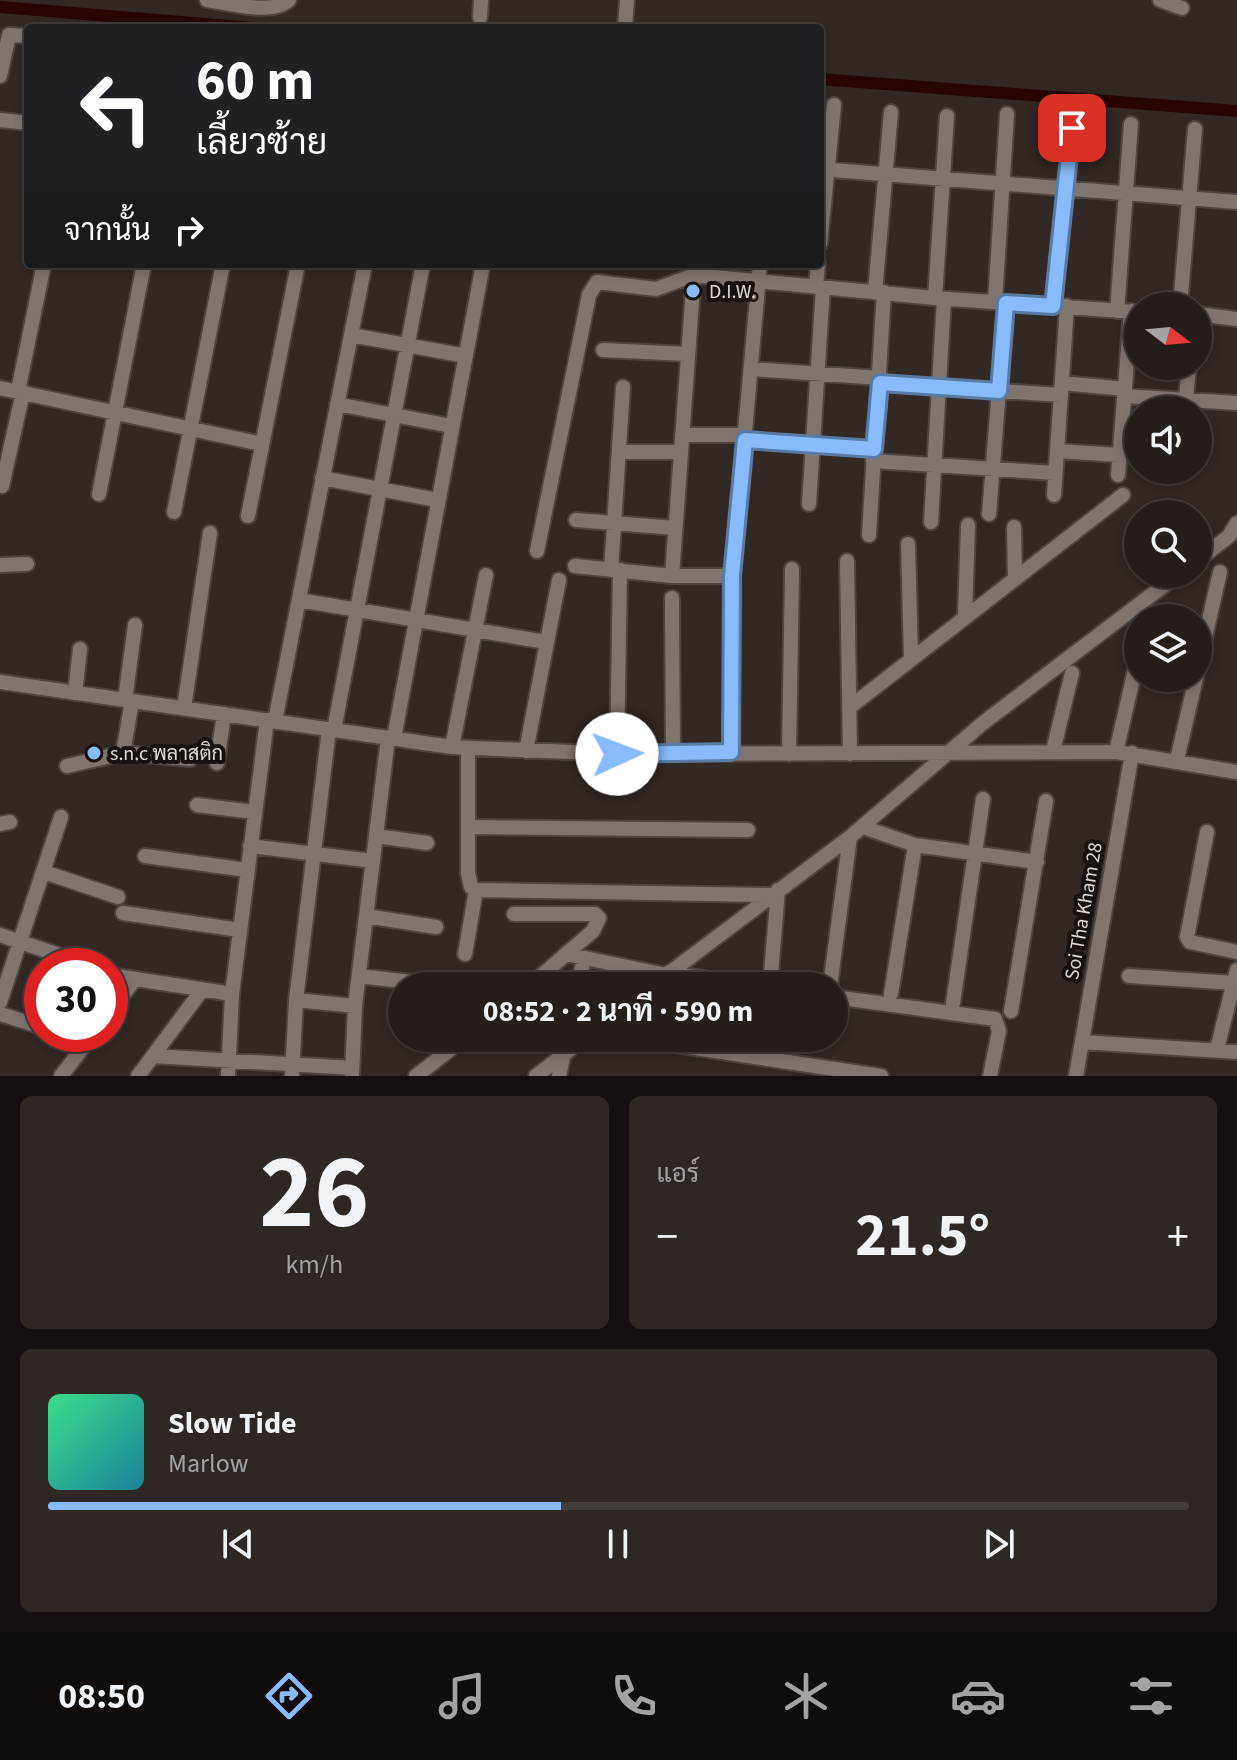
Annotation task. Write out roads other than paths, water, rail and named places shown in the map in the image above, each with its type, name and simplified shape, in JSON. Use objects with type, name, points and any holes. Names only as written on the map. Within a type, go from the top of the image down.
[{"type":"street","points":[[207,0],[264,7],[282,6],[289,0]]},
{"type":"street","points":[[480,17],[481,0]]},
{"type":"street","points":[[625,24],[627,0]]},
{"type":"street","points":[[1160,0],[1182,8]]},
{"type":"street","points":[[0,76],[9,35],[24,36]]},
{"type":"street","points":[[834,105],[824,170],[1237,202]]},
{"type":"street","points":[[869,535],[880,380],[880,292],[891,112]]},
{"type":"street","points":[[989,514],[999,391],[1007,114]]},
{"type":"street","points":[[931,522],[939,388],[947,116]]},
{"type":"street","points":[[0,120],[24,123]]},
{"type":"street","points":[[1129,292],[1126,192],[1131,124]]},
{"type":"street","points":[[1054,495],[1061,389],[1060,306],[1065,188],[1072,128]]},
{"type":"street","points":[[1181,292],[1195,129]]},
{"type":"street","points":[[2,486],[43,268]]},
{"type":"street","points":[[99,494],[143,268]]},
{"type":"street","points":[[174,512],[222,268]]},
{"type":"street","points":[[248,516],[297,268]]},
{"type":"street","points":[[228,1069],[232,994],[254,812],[364,268]]},
{"type":"street","points":[[292,1071],[296,1000],[331,729],[382,490],[422,268]]},
{"type":"street","points":[[153,1056],[228,1069],[352,1072],[355,1006],[391,738],[417,620],[482,268]]},
{"type":"street","points":[[731,752],[732,576],[760,268]]},
{"type":"street","points":[[809,504],[817,373],[818,268]]},
{"type":"street","points":[[537,551],[592,288],[603,281],[656,289],[694,275],[940,299],[1124,311]]},
{"type":"street","points":[[672,576],[694,275]]},
{"type":"street","points":[[1212,316],[1237,319]]},
{"type":"street","points":[[351,335],[466,356]]},
{"type":"street","points":[[603,350],[687,354]]},
{"type":"street","points":[[751,369],[817,373],[939,388],[999,391],[1061,389],[1139,396]]},
{"type":"street","points":[[1118,475],[1125,380]]},
{"type":"street","points":[[617,754],[614,523],[623,387]]},
{"type":"street","points":[[0,388],[114,415],[262,444]]},
{"type":"street","points":[[1212,404],[1237,403]]},
{"type":"street","points":[[337,404],[451,426]]},
{"type":"street","points":[[682,435],[813,445],[934,465],[1055,473]]},
{"type":"street","points":[[1057,451],[1119,455]]},
{"type":"street","points":[[619,452],[681,452]]},
{"type":"street","points":[[322,478],[437,500]]},
{"type":"street","points":[[850,707],[1123,495]]},
{"type":"street","points":[[576,520],[675,528]]},
{"type":"street","points":[[1212,549],[1229,536],[1237,523]]},
{"type":"street","points":[[965,615],[968,525]]},
{"type":"street","points":[[1014,527],[1015,579]]},
{"type":"street","points":[[184,708],[210,533]]},
{"type":"street","points":[[908,544],[911,659]]},
{"type":"street","points":[[847,561],[850,754]]},
{"type":"street","points":[[0,565],[27,564]]},
{"type":"street","points":[[575,566],[672,576],[732,576]]},
{"type":"street","points":[[789,754],[792,569]]},
{"type":"street","points":[[1212,607],[1220,572]]},
{"type":"street","points":[[452,747],[486,575]]},
{"type":"street","points":[[526,751],[559,580]]},
{"type":"street","points":[[670,972],[863,827],[949,752],[1161,588]]},
{"type":"street","points":[[672,598],[673,752]]},
{"type":"street","points":[[299,600],[546,642]]},
{"type":"street","points":[[123,753],[135,625]]},
{"type":"street","points":[[75,693],[80,649]]},
{"type":"street","points":[[1053,751],[1072,673]]},
{"type":"street","points":[[0,682],[452,747],[617,754],[1116,752],[1236,769]]},
{"type":"street","points":[[1116,752],[1130,692]]},
{"type":"street","points":[[1177,760],[1193,692]]},
{"type":"street","points":[[217,763],[224,714]]},
{"type":"street","points":[[468,748],[469,882],[476,890],[774,893]]},
{"type":"street","points":[[67,766],[123,753],[190,759]]},
{"type":"street","name":"Soi Tha Kham 28","points":[[1076,1076],[1132,753]]},
{"type":"street","points":[[953,1003],[983,799]]},
{"type":"street","points":[[1011,1011],[1046,801]]},
{"type":"street","points":[[197,805],[254,812]]},
{"type":"street","points":[[0,1002],[61,817]]},
{"type":"street","points":[[468,827],[748,830]]},
{"type":"street","points":[[863,827],[915,845],[1037,862]]},
{"type":"street","points":[[1207,832],[1187,937],[1190,942],[1237,952]]},
{"type":"street","points":[[376,836],[427,843]]},
{"type":"street","points":[[832,972],[850,837]]},
{"type":"street","points":[[891,994],[915,845]]},
{"type":"street","points":[[250,846],[373,861]]},
{"type":"street","points":[[145,856],[247,870]]},
{"type":"street","points":[[44,872],[118,897]]},
{"type":"street","points":[[465,954],[476,890]]},
{"type":"street","points":[[771,972],[774,893]]},
{"type":"street","points":[[123,913],[240,930]]},
{"type":"street","points":[[514,914],[595,914],[598,925],[546,972]]},
{"type":"street","points":[[366,916],[436,927]]},
{"type":"street","points":[[0,935],[40,948]]},
{"type":"street","points":[[566,954],[657,972]]},
{"type":"street","points":[[581,972],[584,958]]},
{"type":"street","points":[[359,976],[388,979]]},
{"type":"street","points":[[1129,976],[1235,976],[1217,1049]]},
{"type":"street","points":[[128,978],[232,994]]},
{"type":"street","points":[[128,988],[135,979]]},
{"type":"street","points":[[138,1076],[202,990]]},
{"type":"street","points":[[848,999],[995,1019],[998,1024],[990,1076]]},
{"type":"street","points":[[296,1000],[355,1006]]},
{"type":"street","points":[[0,1014],[24,1021]]},
{"type":"street","points":[[1082,1042],[1237,1052]]},
{"type":"street","points":[[61,1076],[79,1052]]},
{"type":"street","points":[[416,1076],[447,1052]]},
{"type":"street","points":[[559,1076],[564,1052]]},
{"type":"street","points":[[536,1076],[568,1052]]},
{"type":"street","points":[[721,1052],[881,1076]]},
{"type":"waterway","points":[[0,7],[205,24]]},
{"type":"waterway","points":[[824,79],[1237,111]]},
{"type":"place","name":"D.I.W.","points":[[693,291]]},
{"type":"place","name":"s.n.c พลาสติก","points":[[94,753]]}]
